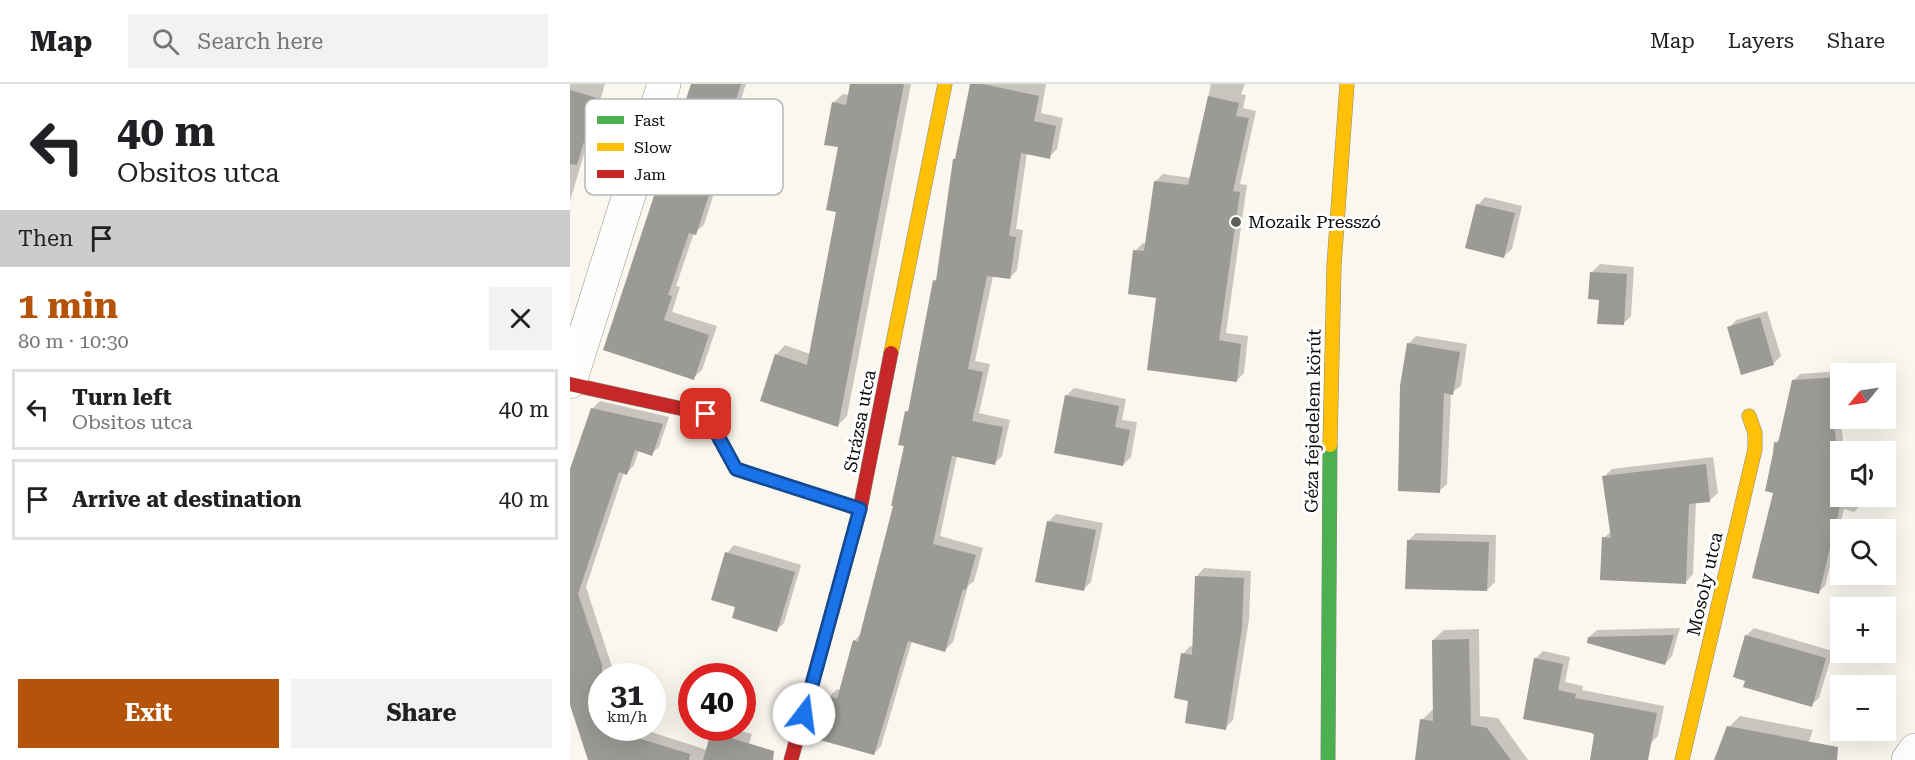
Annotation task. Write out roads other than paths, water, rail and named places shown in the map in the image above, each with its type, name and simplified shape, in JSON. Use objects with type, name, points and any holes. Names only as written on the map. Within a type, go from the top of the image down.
[{"type":"street","points":[[659,99],[664,84]]},
{"type":"street","name":"Strázsa utca","points":[[791,760],[860,509],[945,84]]},
{"type":"street","name":"Géza fejedelem körút","points":[[1328,760],[1328,523],[1334,266],[1347,84]]},
{"type":"street","points":[[629,195],[570,383],[706,414],[736,469],[860,509]]},
{"type":"street","name":"Mosoly utca","points":[[1682,760],[1755,448],[1755,433],[1749,416]]},
{"type":"street","points":[[1908,760],[1915,750]]},
{"type":"place","name":"Mozaik Presszó","points":[[1236,222]]}]
